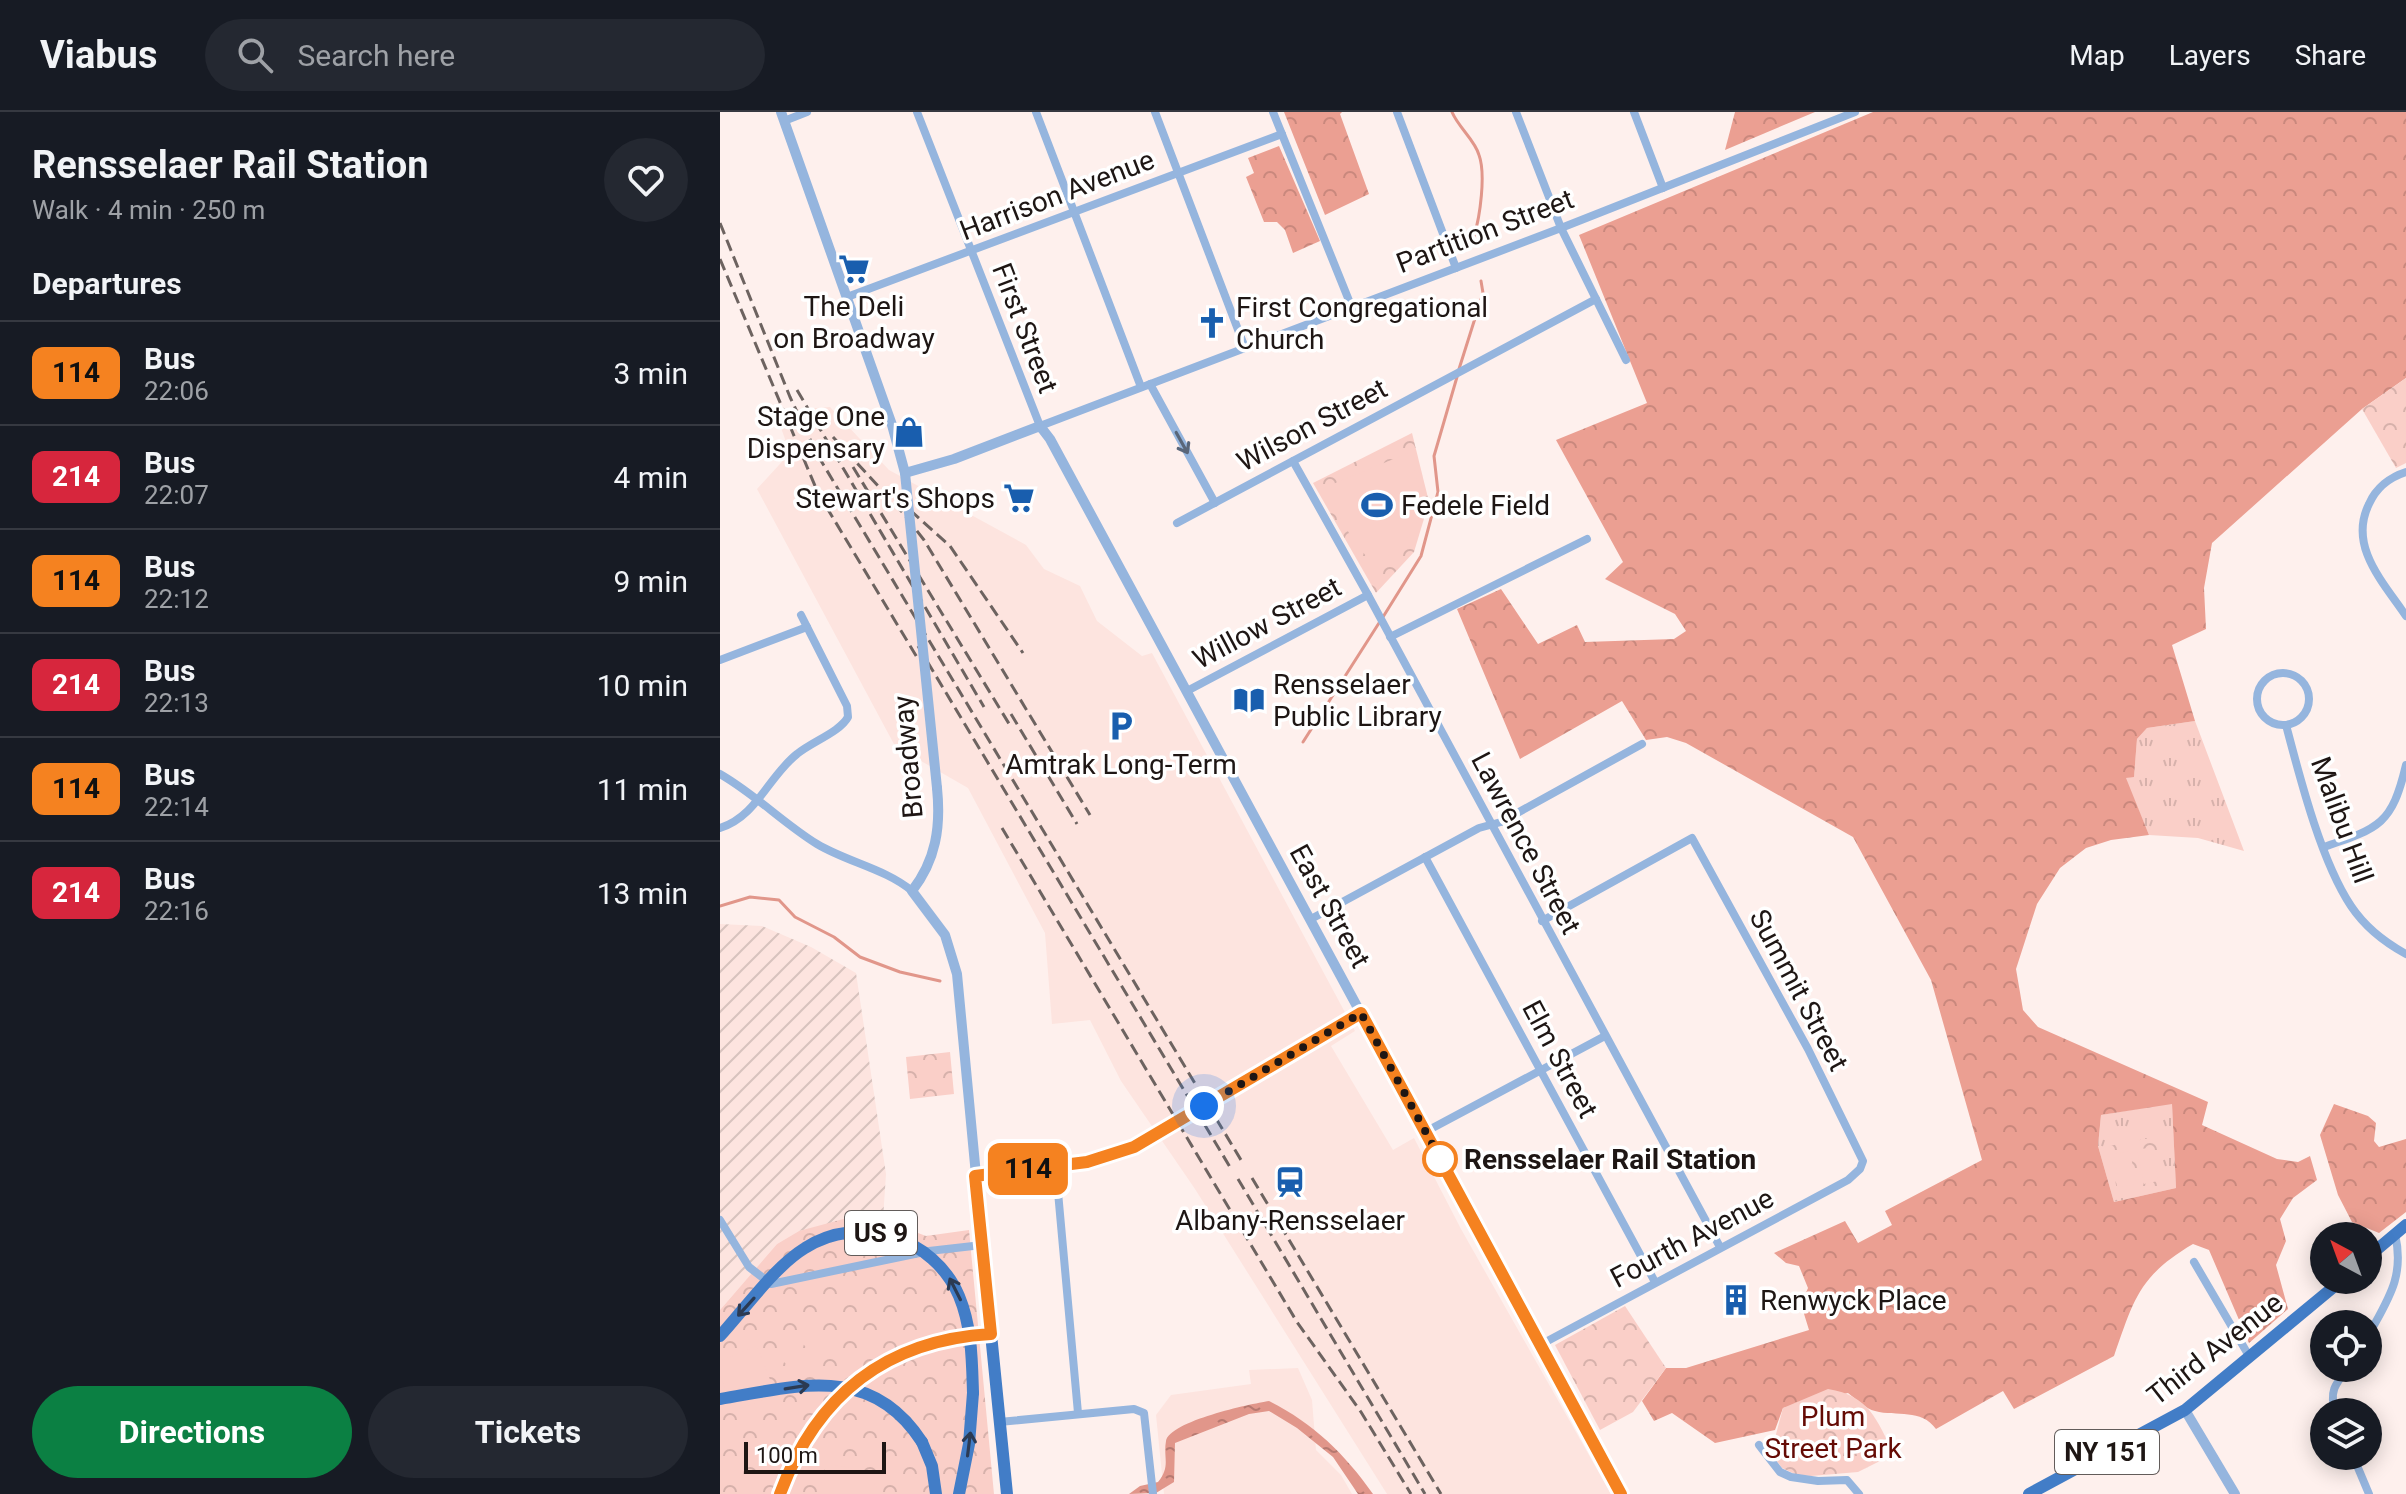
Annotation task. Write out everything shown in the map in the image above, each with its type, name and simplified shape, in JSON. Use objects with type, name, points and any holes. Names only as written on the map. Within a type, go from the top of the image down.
[{"type":"main road","points":[[2382,1245],[2406,1225]]},
{"type":"main road","name":"US 9","points":[[720,1336],[787,1262],[822,1239],[846,1233],[871,1232],[896,1237],[919,1248],[939,1265],[954,1285],[967,1325],[972,1401],[969,1444],[959,1494]]},
{"type":"main road","name":"Third Avenue","points":[[2029,1494],[2185,1410],[2325,1294]]},
{"type":"main road","points":[[780,1494],[792,1463],[811,1431],[833,1404],[866,1375],[897,1356],[927,1343],[991,1334],[1007,1494]]},
{"type":"main road","points":[[720,1399],[816,1384],[841,1386],[866,1393],[895,1410],[917,1435],[929,1458],[936,1494]]},
{"type":"street","points":[[783,116],[807,112]]},
{"type":"street","name":"First Street","points":[[917,112],[1040,426]]},
{"type":"street","points":[[1036,112],[1145,386],[1215,503]]},
{"type":"street","points":[[1155,112],[1245,348]]},
{"type":"street","points":[[1273,112],[1352,308]]},
{"type":"street","points":[[1397,112],[1456,268]]},
{"type":"street","points":[[1516,112],[1561,228],[1626,360]]},
{"type":"street","points":[[1634,112],[1663,188]]},
{"type":"street","name":"Partition Street","points":[[905,473],[954,459],[1352,308],[1855,112]]},
{"type":"street","name":"Broadway","points":[[783,116],[892,425],[905,473],[937,788],[938,834],[926,869],[912,891]]},
{"type":"street","name":"Harrison Avenue","points":[[847,297],[1282,134]]},
{"type":"street","name":"Wilson Street","points":[[1177,523],[1596,299]]},
{"type":"street","name":"East Street","points":[[1040,426],[1057,452],[1621,1494]]},
{"type":"street","name":"Lawrence Street","points":[[1293,461],[1720,1247]]},
{"type":"street","points":[[2406,472],[2383,484],[2370,500],[2362,520],[2361,536],[2375,572],[2406,616]]},
{"type":"street","points":[[1388,633],[1587,539]]},
{"type":"street","name":"Willow Street","points":[[1187,691],[1368,595]]},
{"type":"street","points":[[720,828],[744,817],[792,757],[842,726],[848,717],[847,706],[801,615]]},
{"type":"street","points":[[720,660],[807,627]]},
{"type":"street","points":[[2279,673],[2287,673],[2301,680],[2309,695],[2309,703],[2301,718],[2286,725],[2269,721],[2262,715],[2256,698],[2263,682],[2279,673]]},
{"type":"street","name":"Malibu Hill","points":[[2286,725],[2299,776],[2339,884],[2351,906],[2382,940],[2406,954]]},
{"type":"street","points":[[1311,919],[1642,744]]},
{"type":"street","points":[[2324,847],[2363,834],[2378,825],[2399,797],[2406,765]]},
{"type":"street","points":[[720,774],[816,843],[912,891],[940,927],[954,962],[991,1334]]},
{"type":"street","name":"Summit Street","points":[[1542,921],[1692,838],[1808,1049],[1859,1151],[1862,1166]]},
{"type":"street","name":"Elm Street","points":[[1425,857],[1655,1282]]},
{"type":"street","points":[[975,1176],[1098,1160],[1134,1147],[1361,1013]]},
{"type":"street","points":[[1425,1132],[1605,1036]]},
{"type":"street","name":"Fourth Avenue","points":[[1540,1345],[1848,1180],[1862,1166]]},
{"type":"street","points":[[1058,1192],[1078,1413]]},
{"type":"street","points":[[720,1220],[749,1267],[771,1284],[929,1251],[982,1245]]},
{"type":"street","points":[[2381,1310],[2396,1281],[2400,1255],[2395,1234]]},
{"type":"street","points":[[2194,1262],[2249,1356]]},
{"type":"street","points":[[999,1422],[1134,1409],[1144,1413],[1153,1494]]},
{"type":"street","points":[[2185,1410],[2235,1494]]},
{"type":"street","points":[[1759,1445],[1780,1472],[1805,1480],[1847,1480],[1859,1494]]},
{"type":"street","points":[[2359,1470],[2369,1494]]},
{"type":"shaded area","points":[[830,407],[889,470],[1026,545],[1044,569],[1080,586],[1097,621],[1142,656],[1152,653],[1355,1031],[1331,1046],[1393,1150],[1414,1138],[1461,1229],[1611,1494],[1387,1494],[1195,1189],[1121,1081],[1090,1020],[1052,1024],[1045,933],[968,788],[895,746],[757,489],[790,453],[775,411]]},
{"type":"shaded area","points":[[720,924],[762,926],[811,947],[856,973],[886,1174],[883,1219],[876,1217],[799,1231],[777,1244],[720,1310]]},
{"type":"shaded area","points":[[1298,1368],[1312,1400],[1316,1450],[1341,1475],[1352,1494],[1164,1494],[1156,1415],[1171,1395],[1251,1384],[1249,1370]]},
{"type":"green space","points":[[1284,112],[1342,112],[1340,114],[1369,194],[1325,215]]},
{"type":"green space","points":[[1735,112],[1815,112],[1725,150]]},
{"type":"green space","points":[[1873,112],[2406,112],[2406,378],[2362,409],[2212,543],[2204,588],[2206,629],[2172,645],[2195,721],[2147,728],[2137,739],[2134,777],[2126,778],[2149,835],[2111,840],[2086,848],[2060,868],[2037,904],[2016,969],[2023,1010],[2038,1027],[2208,1102],[2202,1125],[2277,1159],[2298,1162],[2310,1156],[2317,1180],[2293,1198],[2280,1219],[2286,1241],[2276,1265],[2288,1309],[2249,1343],[2209,1250],[2193,1244],[2150,1278],[2127,1319],[2114,1356],[2014,1409],[2003,1391],[1936,1429],[1923,1418],[1872,1410],[1848,1393],[1783,1408],[1775,1430],[1715,1443],[1672,1413],[1654,1421],[1642,1401],[1666,1368],[1686,1368],[1809,1330],[1801,1304],[1808,1288],[1799,1266],[1786,1263],[1774,1253],[1845,1221],[1858,1243],[1892,1225],[1885,1211],[1982,1160],[1931,980],[1853,837],[1686,743],[1667,737],[1646,740],[1622,701],[1520,759],[1457,609],[1501,589],[1538,644],[1577,625],[1585,642],[1674,639],[1686,631],[1675,614],[1605,579],[1623,562],[1556,440],[1647,403],[1579,235]],"holes":[[[2172,1104],[2176,1188],[2114,1202],[2098,1146],[2101,1115]]]},
{"type":"green space","points":[[1279,146],[1320,241],[1293,253],[1285,230],[1277,222],[1264,222],[1246,177],[1254,173],[1248,158]]},
{"type":"green space","points":[[2406,378],[2406,463],[2396,468],[2362,409]]},
{"type":"green space","name":"Fedele Field","points":[[1412,433],[1429,502],[1414,552],[1376,593],[1313,483]]},
{"type":"green space","name":"Fedele Field","points":[[1408,453],[1420,491],[1418,519],[1403,542],[1374,567],[1328,497],[1333,484]]},
{"type":"green space","points":[[2195,721],[2244,851],[2198,838],[2149,835],[2125,778],[2134,776],[2137,739],[2147,728]]},
{"type":"green space","points":[[950,1052],[954,1094],[910,1099],[906,1057]]},
{"type":"green space","points":[[2172,1103],[2176,1188],[2114,1202],[2098,1146],[2101,1115]]},
{"type":"green space","points":[[2334,1104],[2368,1116],[2376,1123],[2374,1141],[2379,1147],[2406,1139],[2406,1212],[2382,1231],[2382,1222],[2352,1222],[2338,1195],[2320,1135]]},
{"type":"green space","points":[[2155,1137],[2164,1187],[2118,1196],[2109,1146]]},
{"type":"green space","points":[[2152,1147],[2158,1181],[2144,1184],[2137,1150]]},
{"type":"green space","points":[[2130,1151],[2136,1184],[2120,1187],[2114,1154]]},
{"type":"green space","points":[[851,1217],[876,1217],[926,1236],[969,1230],[994,1494],[720,1494],[720,1310],[777,1244],[799,1231]]},
{"type":"green space","points":[[1625,1306],[1666,1368],[1633,1412],[1600,1430],[1555,1345]]},
{"type":"green space","points":[[807,1326],[831,1350],[820,1361],[796,1337]]},
{"type":"green space","points":[[789,1345],[813,1368],[802,1380],[778,1356]]},
{"type":"green space","points":[[757,1346],[776,1395],[734,1411],[720,1376],[720,1361]]},
{"type":"green space","name":"Plum Street Park","points":[[1828,1389],[1842,1392],[1863,1403],[1894,1454],[1858,1472],[1811,1476],[1797,1475],[1782,1468],[1771,1453],[1783,1408]]},
{"type":"green space","points":[[1846,1403],[1863,1434],[1843,1445],[1827,1414]]},
{"type":"green space","points":[[826,1465],[858,1471],[871,1480],[881,1494],[818,1494]]},
{"type":"water","points":[[1269,1401],[1300,1419],[1327,1441],[1373,1494],[1358,1494],[1333,1457],[1297,1428],[1269,1411],[1249,1414],[1175,1443],[1174,1482],[1156,1493],[1129,1494],[1140,1486],[1158,1482],[1165,1466],[1166,1441],[1181,1427],[1195,1420]]},
{"type":"waterway","points":[[1452,112],[1474,144],[1481,163],[1481,196],[1474,236]]},
{"type":"waterway","points":[[1459,369],[1483,293],[1481,281]]},
{"type":"waterway","points":[[1383,617],[1421,556],[1438,492],[1434,456],[1457,377]]},
{"type":"waterway","points":[[1303,742],[1379,623]]},
{"type":"waterway","points":[[720,906],[750,897],[779,900],[795,917],[834,937],[860,957],[900,972],[940,981]]},
{"type":"railway","points":[[720,223],[790,397],[817,454],[1244,1165]]},
{"type":"railway","points":[[720,259],[818,493],[918,659]]},
{"type":"railway","points":[[797,390],[984,707]]},
{"type":"railway","points":[[833,437],[924,540],[1090,815]]},
{"type":"railway","points":[[853,467],[1011,727]]},
{"type":"railway","points":[[910,510],[950,546],[1023,653]]},
{"type":"railway","points":[[918,646],[1230,1167]]},
{"type":"railway","points":[[1011,714],[1077,824]]},
{"type":"railway","points":[[1002,828],[1297,1322],[1361,1412],[1411,1494]]},
{"type":"railway","points":[[1252,1178],[1441,1494]]},
{"type":"railway","points":[[1238,1179],[1425,1494]]},
{"type":"bus line","name":"114","points":[[780,1494],[792,1463],[811,1431],[851,1386],[917,1346],[950,1338],[991,1334],[975,1176],[1087,1162],[1134,1147],[1361,1013],[1621,1494]]},
{"type":"place","name":"The Deli on Broadway","points":[[854,269]]},
{"type":"place","name":"First Congregational Church","points":[[1212,323]]},
{"type":"place","name":"Stage One Dispensary","points":[[909,432]]},
{"type":"place","name":"Stewart's Shops","points":[[1019,498]]},
{"type":"place","name":"Fedele Field","points":[[1377,505]]},
{"type":"place","name":"Rensselaer Public Library","points":[[1249,700]]},
{"type":"place","name":"Amtrak Long-Term","points":[[1121,726]]},
{"type":"place","name":"Rensselaer Rail Station","points":[[1440,1159]]},
{"type":"place","name":"Albany-Rensselaer","points":[[1290,1182]]},
{"type":"place","name":"Renwyck Place","points":[[1736,1300]]},
{"type":"route","points":[[1204,1106],[1361,1013],[1442,1162],[1440,1159]]}]
